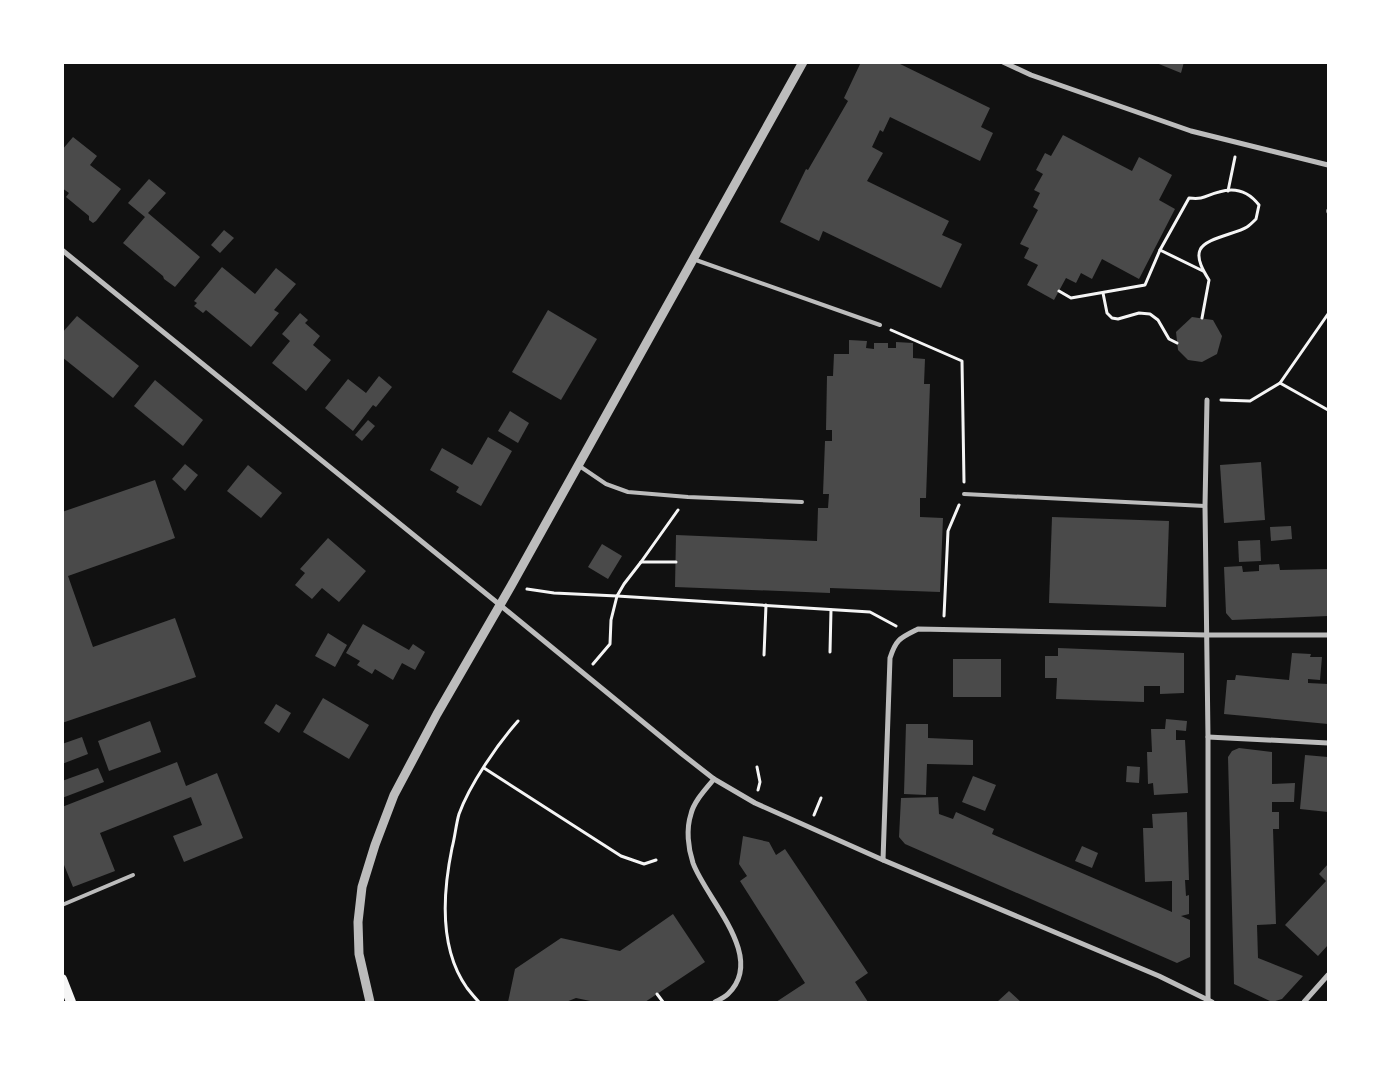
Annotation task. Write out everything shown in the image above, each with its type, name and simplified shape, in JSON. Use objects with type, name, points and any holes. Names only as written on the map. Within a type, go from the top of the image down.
[{"type":"main road","points":[[62,979],[71,1002]]},
{"type":"street","points":[[370,1002],[359,954],[358,922],[362,887],[394,794],[436,714],[511,586],[802,62]]},
{"type":"street","points":[[1003,62],[1031,76],[1191,131],[1328,164]]},
{"type":"street","points":[[62,250],[714,779],[755,803],[883,860],[1159,976],[1210,1002],[1205,506],[1207,400]]},
{"type":"street","points":[[883,860],[890,658],[894,644],[918,629],[1206,635],[1328,634]]},
{"type":"street","points":[[1208,736],[1328,743]]},
{"type":"street","points":[[714,779],[700,796],[691,812],[688,830],[693,865],[739,946],[741,959],[736,984],[728,994],[715,1002]]},
{"type":"street","points":[[1304,1002],[1328,975]]},
{"type":"lane","points":[[693,259],[880,324]]},
{"type":"lane","points":[[578,465],[606,484],[628,492],[688,497],[802,502]]},
{"type":"lane","points":[[964,494],[1205,506]]},
{"type":"lane","points":[[62,905],[133,875]]},
{"type":"path","points":[[1228,191],[1238,143]]},
{"type":"path","points":[[1058,291],[1071,298],[1145,285],[1160,250],[1189,198],[1199,199],[1219,192],[1241,191],[1252,196],[1258,204],[1256,219],[1246,227],[1205,244],[1200,250],[1203,271],[1209,280],[1202,318]]},
{"type":"path","points":[[1160,250],[1203,271]]},
{"type":"path","points":[[1103,293],[1108,313],[1112,318],[1118,320],[1139,313],[1150,314],[1158,320],[1169,339],[1177,342]]},
{"type":"path","points":[[1207,400],[1250,401],[1280,383],[1328,314]]},
{"type":"path","points":[[880,324],[962,361],[964,494],[948,531],[943,629]]},
{"type":"path","points":[[1280,383],[1328,410]]},
{"type":"path","points":[[584,674],[610,644],[611,620],[617,596],[624,584],[688,497]]},
{"type":"path","points":[[642,562],[676,562]]},
{"type":"path","points":[[511,586],[554,593],[870,612],[894,624],[905,636]]},
{"type":"path","points":[[764,656],[766,605]]},
{"type":"path","points":[[830,652],[831,610]]},
{"type":"path","points":[[480,1002],[466,988],[456,968],[449,944],[445,914],[449,865],[459,815],[474,783],[518,721]]},
{"type":"path","points":[[755,803],[760,782],[757,767]]},
{"type":"path","points":[[484,768],[621,856],[644,864],[656,860]]},
{"type":"path","points":[[657,994],[663,1002]]},
{"type":"building","points":[[861,62],[896,62],[990,108],[981,127],[993,133],[980,161],[890,117],[883,132],[880,130],[872,147],[883,153],[867,181],[949,221],[942,235],[962,244],[941,288],[823,231],[819,241],[780,222],[806,169],[808,170],[848,101],[844,98]]},
{"type":"building","points":[[1154,62],[1184,62],[1181,73]]},
{"type":"building","points":[[1063,135],[1132,171],[1139,157],[1172,175],[1159,200],[1175,209],[1139,279],[1102,259],[1092,279],[1081,273],[1076,283],[1066,278],[1054,300],[1027,285],[1038,265],[1024,258],[1029,248],[1020,244],[1038,210],[1033,207],[1040,193],[1034,190],[1043,174],[1036,170],[1045,153],[1051,156]]},
{"type":"building","points":[[73,137],[97,156],[90,165],[121,189],[93,223],[89,220],[89,216],[66,197],[69,193],[62,188],[62,150]]},
{"type":"building","points":[[149,179],[166,193],[148,213],[200,257],[175,287],[123,243],[145,217],[128,203]]},
{"type":"building","points":[[224,230],[234,238],[220,253],[211,245]]},
{"type":"building","points":[[222,267],[255,294],[276,268],[296,284],[274,310],[279,313],[251,347],[206,310],[203,313],[194,306],[197,303],[194,301]]},
{"type":"building","points":[[548,310],[597,339],[561,400],[512,372]]},
{"type":"building","points":[[300,313],[308,320],[305,323],[320,336],[313,345],[331,360],[306,391],[272,363],[290,341],[282,334]]},
{"type":"building","points":[[77,316],[139,366],[113,398],[62,357],[62,333]]},
{"type":"building","points":[[1192,317],[1213,320],[1222,336],[1217,354],[1202,362],[1188,360],[1178,350],[1176,332]]},
{"type":"building","points":[[849,340],[867,341],[866,348],[874,349],[874,343],[888,343],[888,348],[896,348],[896,342],[913,343],[913,358],[925,359],[924,384],[930,384],[926,498],[920,498],[920,517],[943,518],[940,592],[830,588],[830,593],[675,587],[676,535],[817,541],[818,508],[828,508],[829,494],[823,494],[825,441],[832,441],[832,430],[826,430],[827,376],[833,376],[834,354],[849,354]]},
{"type":"building","points":[[379,376],[392,387],[376,407],[373,405],[353,431],[325,408],[348,379],[366,393]]},
{"type":"building","points":[[155,380],[203,420],[183,446],[134,406]]},
{"type":"building","points":[[510,411],[529,423],[518,443],[498,431]]},
{"type":"building","points":[[368,420],[375,426],[362,441],[355,435]]},
{"type":"building","points":[[488,437],[512,451],[481,506],[456,492],[459,487],[430,470],[442,448],[472,465]]},
{"type":"building","points":[[1261,462],[1265,520],[1224,523],[1220,465]]},
{"type":"building","points":[[185,464],[198,475],[185,491],[172,479]]},
{"type":"building","points":[[248,465],[282,493],[261,518],[227,491]]},
{"type":"building","points":[[155,480],[175,538],[68,576],[93,647],[175,618],[196,677],[62,723],[62,512]]},
{"type":"building","points":[[1052,517],[1169,521],[1166,607],[1049,603]]},
{"type":"building","points":[[1291,526],[1292,539],[1271,541],[1270,527]]},
{"type":"building","points":[[328,538],[366,571],[339,602],[322,588],[312,599],[295,585],[305,573],[300,569]]},
{"type":"building","points":[[1260,540],[1261,561],[1239,562],[1238,541]]},
{"type":"building","points":[[602,544],[622,556],[608,579],[588,567]]},
{"type":"building","points":[[1279,564],[1280,570],[1328,569],[1328,616],[1232,620],[1226,613],[1224,567],[1242,566],[1243,572],[1259,571],[1259,565]]},
{"type":"building","points":[[363,624],[409,650],[413,644],[425,652],[415,670],[402,663],[393,680],[375,669],[372,674],[357,665],[360,661],[346,653]]},
{"type":"building","points":[[328,633],[347,645],[335,667],[315,656]]},
{"type":"building","points":[[1058,648],[1184,653],[1184,693],[1160,694],[1160,686],[1144,686],[1144,702],[1056,699],[1057,678],[1045,678],[1045,656],[1058,656]]},
{"type":"building","points":[[1292,653],[1311,654],[1310,657],[1322,657],[1320,680],[1308,679],[1308,683],[1328,684],[1328,724],[1224,714],[1227,680],[1235,680],[1236,675],[1289,680]]},
{"type":"building","points":[[953,659],[1001,659],[1001,697],[953,697]]},
{"type":"building","points":[[323,698],[369,725],[349,759],[303,732]]},
{"type":"building","points":[[276,704],[291,713],[279,733],[264,723]]},
{"type":"building","points":[[1166,719],[1187,721],[1186,731],[1176,730],[1176,740],[1185,740],[1188,793],[1154,795],[1153,783],[1148,784],[1147,752],[1152,752],[1151,729],[1165,729]]},
{"type":"building","points":[[150,721],[161,752],[109,771],[98,741]]},
{"type":"building","points":[[906,724],[928,724],[928,738],[973,740],[973,765],[927,764],[926,795],[904,794]]},
{"type":"building","points":[[82,737],[88,754],[62,764],[62,744]]},
{"type":"building","points":[[1239,748],[1272,752],[1272,784],[1295,783],[1294,802],[1272,802],[1272,812],[1279,812],[1279,829],[1273,829],[1276,924],[1257,925],[1258,958],[1303,976],[1282,999],[1272,1002],[1234,984],[1228,757],[1232,751]]},
{"type":"building","points":[[1305,755],[1328,757],[1328,812],[1300,809]]},
{"type":"building","points":[[177,762],[186,786],[217,773],[243,838],[184,862],[173,836],[202,825],[191,797],[100,833],[115,871],[73,887],[62,860],[62,807]]},
{"type":"building","points":[[1127,766],[1140,767],[1139,783],[1126,782]]},
{"type":"building","points":[[98,768],[104,782],[62,798],[62,781]]},
{"type":"building","points":[[973,776],[996,785],[985,811],[962,802]]},
{"type":"building","points":[[938,797],[939,814],[953,819],[956,812],[994,829],[992,834],[1172,912],[1172,881],[1145,882],[1143,828],[1153,828],[1152,814],[1187,812],[1189,880],[1185,880],[1186,896],[1189,895],[1189,914],[1181,916],[1190,920],[1190,957],[1177,963],[905,844],[899,837],[901,798]]},
{"type":"building","points":[[743,836],[769,842],[776,855],[785,849],[868,973],[855,982],[868,1002],[776,1002],[805,983],[740,881],[747,876],[739,864]]},
{"type":"building","points":[[1082,846],[1098,853],[1092,868],[1075,861]]},
{"type":"building","points":[[1328,864],[1328,945],[1318,956],[1285,925],[1326,881],[1319,874]]},
{"type":"building","points":[[673,914],[705,962],[645,1002],[595,1002],[576,998],[566,1002],[508,1002],[515,969],[561,938],[620,951]]},
{"type":"building","points":[[1009,991],[1021,1002],[997,1002]]}]
